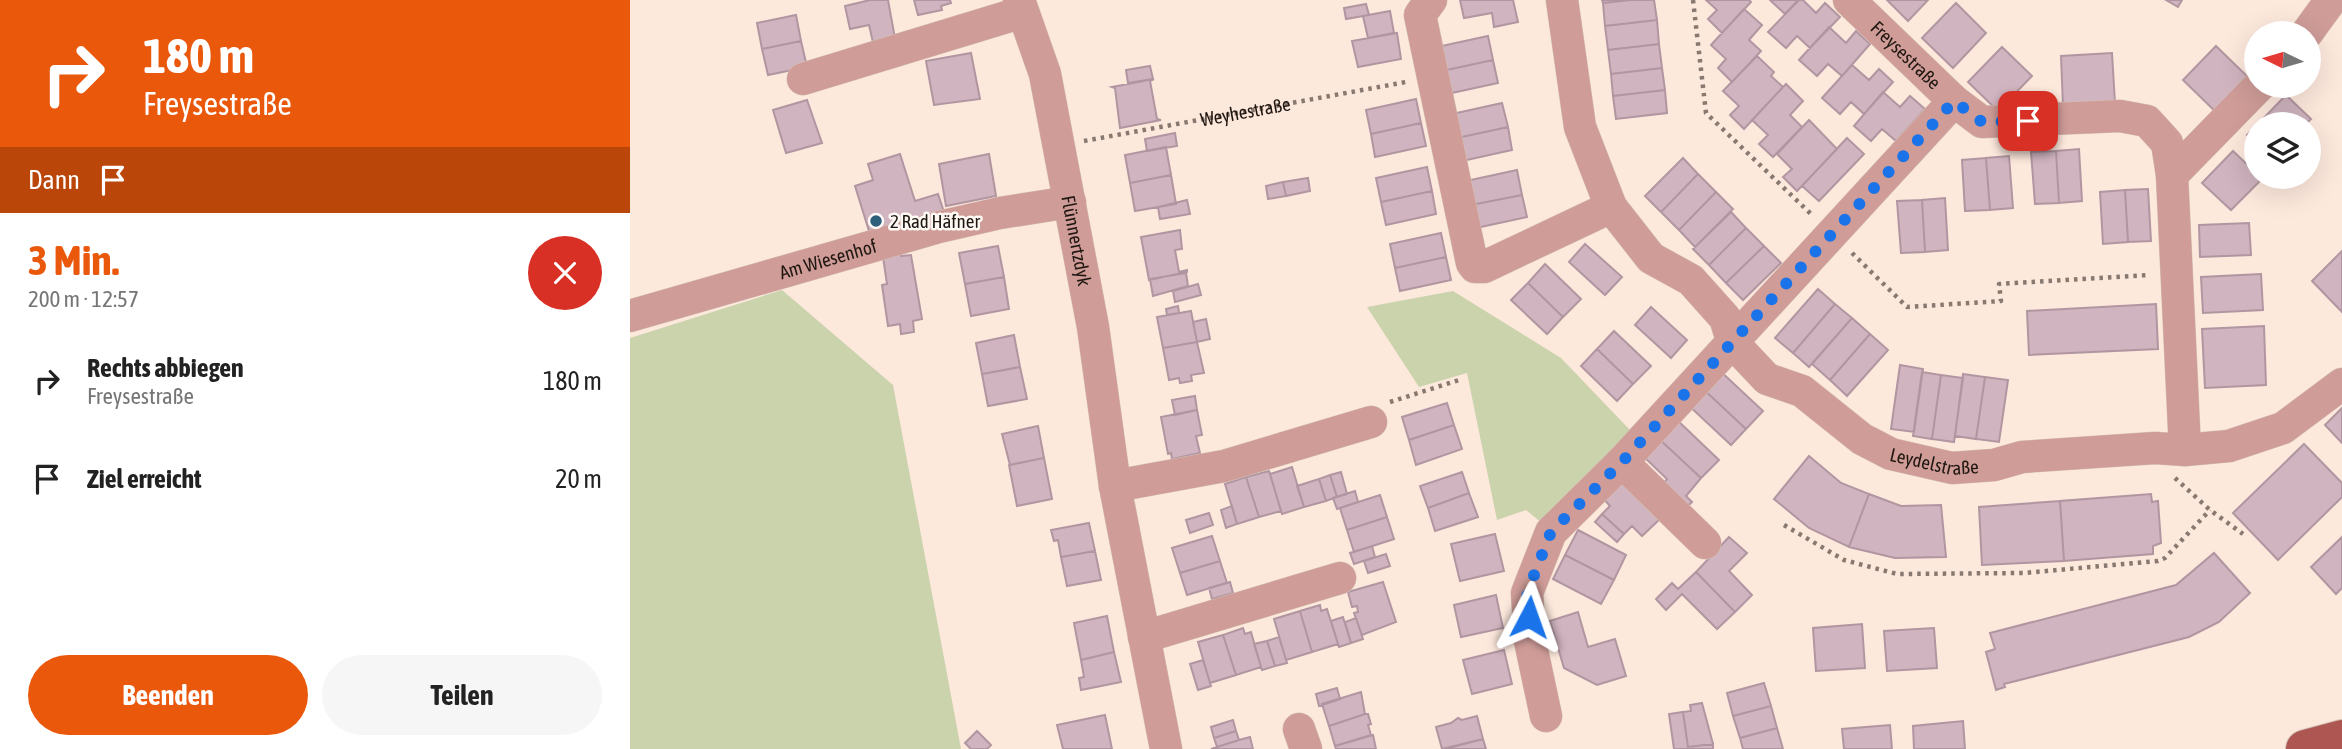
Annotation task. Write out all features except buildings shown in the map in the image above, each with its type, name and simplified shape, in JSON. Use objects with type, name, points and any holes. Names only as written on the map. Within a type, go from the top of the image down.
[{"type":"main road","points":[[2305,749],[2342,739]]},
{"type":"street","points":[[1430,0],[1420,15],[1470,260],[1475,267],[1484,267],[1611,207]]},
{"type":"street","name":"Leydelstraße","points":[[1562,0],[1580,127],[1611,207],[1651,258],[1691,280],[1725,318],[1733,343],[1768,379],[1802,391],[1862,439],[1891,454],[1952,468],[1994,466],[2022,457],[2229,446],[2283,428],[2342,384]]},
{"type":"street","name":"Freysestraße","points":[[1849,0],[1954,101],[1982,122],[2120,116],[2147,121],[2167,143],[2172,176],[2170,449]]},
{"type":"street","points":[[2315,21],[2330,0]]},
{"type":"street","points":[[803,79],[1021,6]]},
{"type":"street","name":"Flünnertzdyk","points":[[1021,6],[1045,74],[1059,145],[1094,337],[1115,486],[1167,749]]},
{"type":"street","points":[[2172,176],[2247,98]]},
{"type":"street","points":[[1546,716],[1530,641],[1527,593],[1551,532],[1622,462],[1954,101]]},
{"type":"street","name":"Am Wiesenhof","points":[[630,316],[939,227],[1000,213],[1070,202]]},
{"type":"street","points":[[1115,486],[1224,466],[1371,422]]},
{"type":"street","points":[[1622,462],[1705,543]]},
{"type":"street","points":[[1144,637],[1340,578]]},
{"type":"path","name":"Weyhestraße","points":[[1059,145],[1432,77]]},
{"type":"path","points":[[1371,422],[1382,405],[1460,380]]},
{"type":"path","points":[[2170,449],[2178,483],[2243,534]]},
{"type":"path","points":[[1784,525],[1844,560],[1897,574],[2024,573],[2158,561],[2165,558],[2210,510]]},
{"type":"green space","points":[[782,290],[893,385],[961,749],[630,749],[630,338]]},
{"type":"green space","points":[[1453,291],[1561,358],[1630,430],[1542,523],[1526,510],[1497,520],[1467,373],[1419,387],[1367,307]]},
{"type":"place","name":"2 Rad Häfner","points":[[876,221]]},
{"type":"route","points":[[1529,617],[1527,593],[1551,532],[1622,462],[1954,101],[1982,122],[2028,121]]}]
